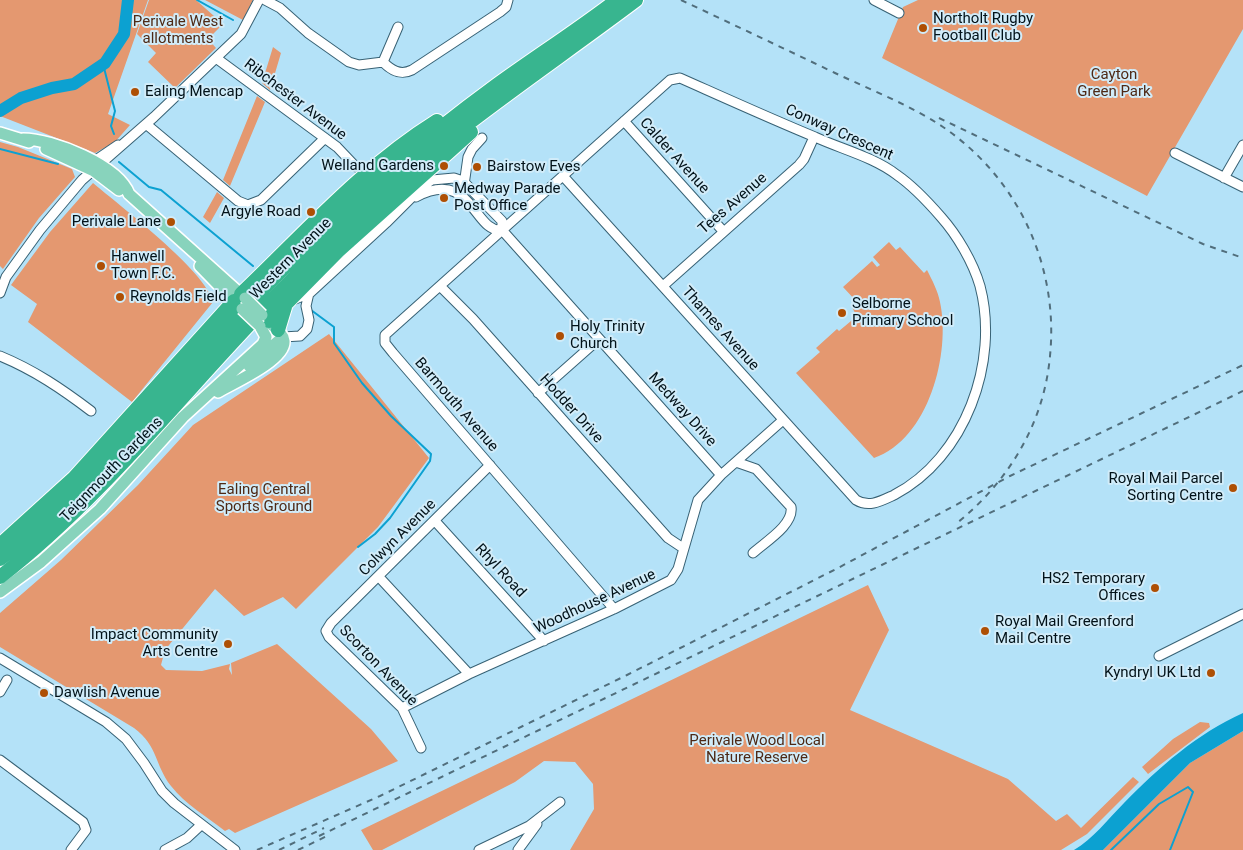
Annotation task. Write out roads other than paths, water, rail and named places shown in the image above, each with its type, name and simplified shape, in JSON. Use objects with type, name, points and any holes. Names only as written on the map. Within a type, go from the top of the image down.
[{"type":"highway","name":"Western Avenue","points":[[0,576],[33,551],[111,477],[227,347],[338,234],[451,137],[503,89],[617,0]]},
{"type":"highway","name":"Western Avenue","points":[[0,559],[55,514],[108,461],[218,338],[329,224],[373,183],[503,89],[636,0]]},
{"type":"highway","points":[[0,545],[74,478],[239,299],[323,213],[377,165],[418,133],[503,89]]},
{"type":"highway","points":[[270,327],[287,304],[372,220],[488,118],[503,89]]},
{"type":"main road","points":[[0,133],[54,144],[127,188],[129,194],[270,327],[282,348],[274,359],[197,405]]},
{"type":"main road","points":[[218,385],[258,360],[270,327]]},
{"type":"main road","points":[[197,405],[263,344],[270,327]]},
{"type":"main road","name":"Teignmouth Gardens","points":[[0,592],[41,562],[100,509],[183,417],[197,405]]},
{"type":"street","points":[[0,293],[6,277],[82,180],[83,173],[114,146],[121,144],[146,124],[241,34],[259,0]]},
{"type":"street","points":[[265,0],[280,8],[308,33],[349,62],[359,65],[383,62],[397,72],[408,72],[500,12],[506,7],[508,0]]},
{"type":"street","points":[[874,0],[899,13]]},
{"type":"street","points":[[383,62],[398,27]]},
{"type":"street","name":"Ribchester Avenue","points":[[216,58],[325,138],[356,166]]},
{"type":"street","name":"Conway Crescent","points":[[502,230],[670,80],[680,78],[897,174],[941,218],[964,251],[978,280],[983,305],[984,347],[978,385],[970,409],[953,441],[923,475],[904,490],[867,506],[856,500]]},
{"type":"street","name":"Calder Avenue","points":[[624,121],[723,231]]},
{"type":"street","points":[[146,124],[238,201],[248,205],[261,200],[318,148],[325,138]]},
{"type":"street","name":"Tees Avenue","points":[[662,286],[799,165],[804,159],[814,137]]},
{"type":"street","points":[[457,193],[465,182],[468,157],[472,149],[482,138]]},
{"type":"street","points":[[1224,178],[1243,145]]},
{"type":"street","points":[[1175,153],[1243,187]]},
{"type":"street","name":"Thames Avenue","points":[[563,176],[856,500]]},
{"type":"street","points":[[287,304],[310,293],[423,186],[432,180],[454,178],[465,182],[502,221],[502,230],[493,230],[457,193],[439,188],[429,190],[410,200]]},
{"type":"street","name":"Barmouth Avenue","points":[[502,230],[385,335],[385,343],[614,609]]},
{"type":"street","name":"Medway Drive","points":[[502,230],[721,475]]},
{"type":"street","name":"Hodder Drive","points":[[440,286],[473,319],[668,538],[683,548]]},
{"type":"street","points":[[270,327],[300,336],[307,329],[309,320],[306,306],[310,293]]},
{"type":"street","points":[[538,393],[598,339]]},
{"type":"street","points":[[0,356],[23,366],[59,386],[91,411]]},
{"type":"street","name":"Woodhouse Avenue","points":[[402,708],[469,674],[614,609],[671,580],[678,568],[698,500],[721,475],[783,420]]},
{"type":"street","points":[[736,462],[756,469],[792,508],[788,522],[753,553]]},
{"type":"street","name":"Colwyn Avenue","points":[[326,631],[331,623],[490,464]]},
{"type":"street","name":"Rhyl Road","points":[[435,521],[544,641]]},
{"type":"street","points":[[379,577],[469,674]]},
{"type":"street","points":[[1159,656],[1243,614]]},
{"type":"street","name":"Scorton Avenue","points":[[326,631],[329,637],[402,708],[421,748]]},
{"type":"street","points":[[0,658],[106,722],[130,745],[162,791],[201,825],[235,850]]},
{"type":"street","points":[[0,692],[7,680]]},
{"type":"street","points":[[0,760],[83,822],[86,830],[71,850]]},
{"type":"street","points":[[479,850],[529,826],[560,802],[532,829],[518,850]]},
{"type":"street","points":[[165,850],[187,838],[201,825]]},
{"type":"street","points":[[489,845],[498,850]]},
{"type":"water","points":[[1243,713],[1243,731],[1190,763],[1103,850],[1074,850],[1094,835],[1137,790],[1179,752],[1226,721]]},
{"type":"waterway","points":[[0,111],[21,98],[52,88],[74,84],[105,63],[124,34],[128,0]]},
{"type":"waterway","points":[[197,0],[233,20]]},
{"type":"waterway","points":[[103,64],[115,111],[111,126],[114,134]]},
{"type":"waterway","points":[[0,149],[58,164]]},
{"type":"waterway","points":[[119,162],[149,187],[161,190],[253,266]]},
{"type":"waterway","points":[[311,310],[334,327],[334,343],[362,383],[391,416],[431,454],[430,461],[390,518],[375,534],[358,547]]},
{"type":"waterway","points":[[1111,850],[1159,804],[1188,787],[1193,792],[1170,850]]},
{"type":"railway","points":[[681,0],[904,105],[943,127],[970,148],[993,172],[1012,198],[1028,227],[1040,257],[1048,289],[1051,322],[1050,356],[1046,381],[1032,427],[1021,449],[993,489],[957,523]]},
{"type":"railway","points":[[939,118],[1203,244],[1243,258]]},
{"type":"railway","points":[[257,850],[380,796],[627,675],[838,568],[1010,476],[1243,365]]},
{"type":"railway","points":[[319,836],[1243,391]]},
{"type":"railway","points":[[279,850],[324,828]]},
{"type":"railway","points":[[298,850],[327,836]]},
{"type":"place","name":"Northolt Rugby Football Club","points":[[923,28]]},
{"type":"place","name":"Ealing Mencap","points":[[135,92]]},
{"type":"place","name":"Welland Gardens","points":[[444,166]]},
{"type":"place","name":"Bairstow Eves","points":[[477,167]]},
{"type":"place","name":"Medway Parade Post Office","points":[[444,198]]},
{"type":"place","name":"Argyle Road","points":[[311,212]]},
{"type":"place","name":"Perivale Lane","points":[[171,222]]},
{"type":"place","name":"Hanwell Town F.C.","points":[[101,266]]},
{"type":"place","name":"Reynolds Field","points":[[120,297]]},
{"type":"place","name":"Selborne Primary School","points":[[842,313]]},
{"type":"place","name":"Holy Trinity Church","points":[[560,336]]},
{"type":"place","name":"Royal Mail Parcel Sorting Centre","points":[[1233,488]]},
{"type":"place","name":"HS2 Temporary Offices","points":[[1155,588]]},
{"type":"place","name":"Royal Mail Greenford Mail Centre","points":[[985,631]]},
{"type":"place","name":"Impact Community Arts Centre","points":[[228,644]]},
{"type":"place","name":"Kyndryl UK Ltd","points":[[1211,673]]},
{"type":"place","name":"Dawlish Avenue","points":[[44,693]]},
{"type":"park label","name":"Perivale West allotments","points":[[178,30]]},
{"type":"park label","name":"Cayton Green Park","points":[[1114,84]]},
{"type":"park label","name":"Ealing Central Sports Ground","points":[[264,498]]},
{"type":"park label","name":"Perivale Wood Local Nature Reserve","points":[[757,750]]}]
